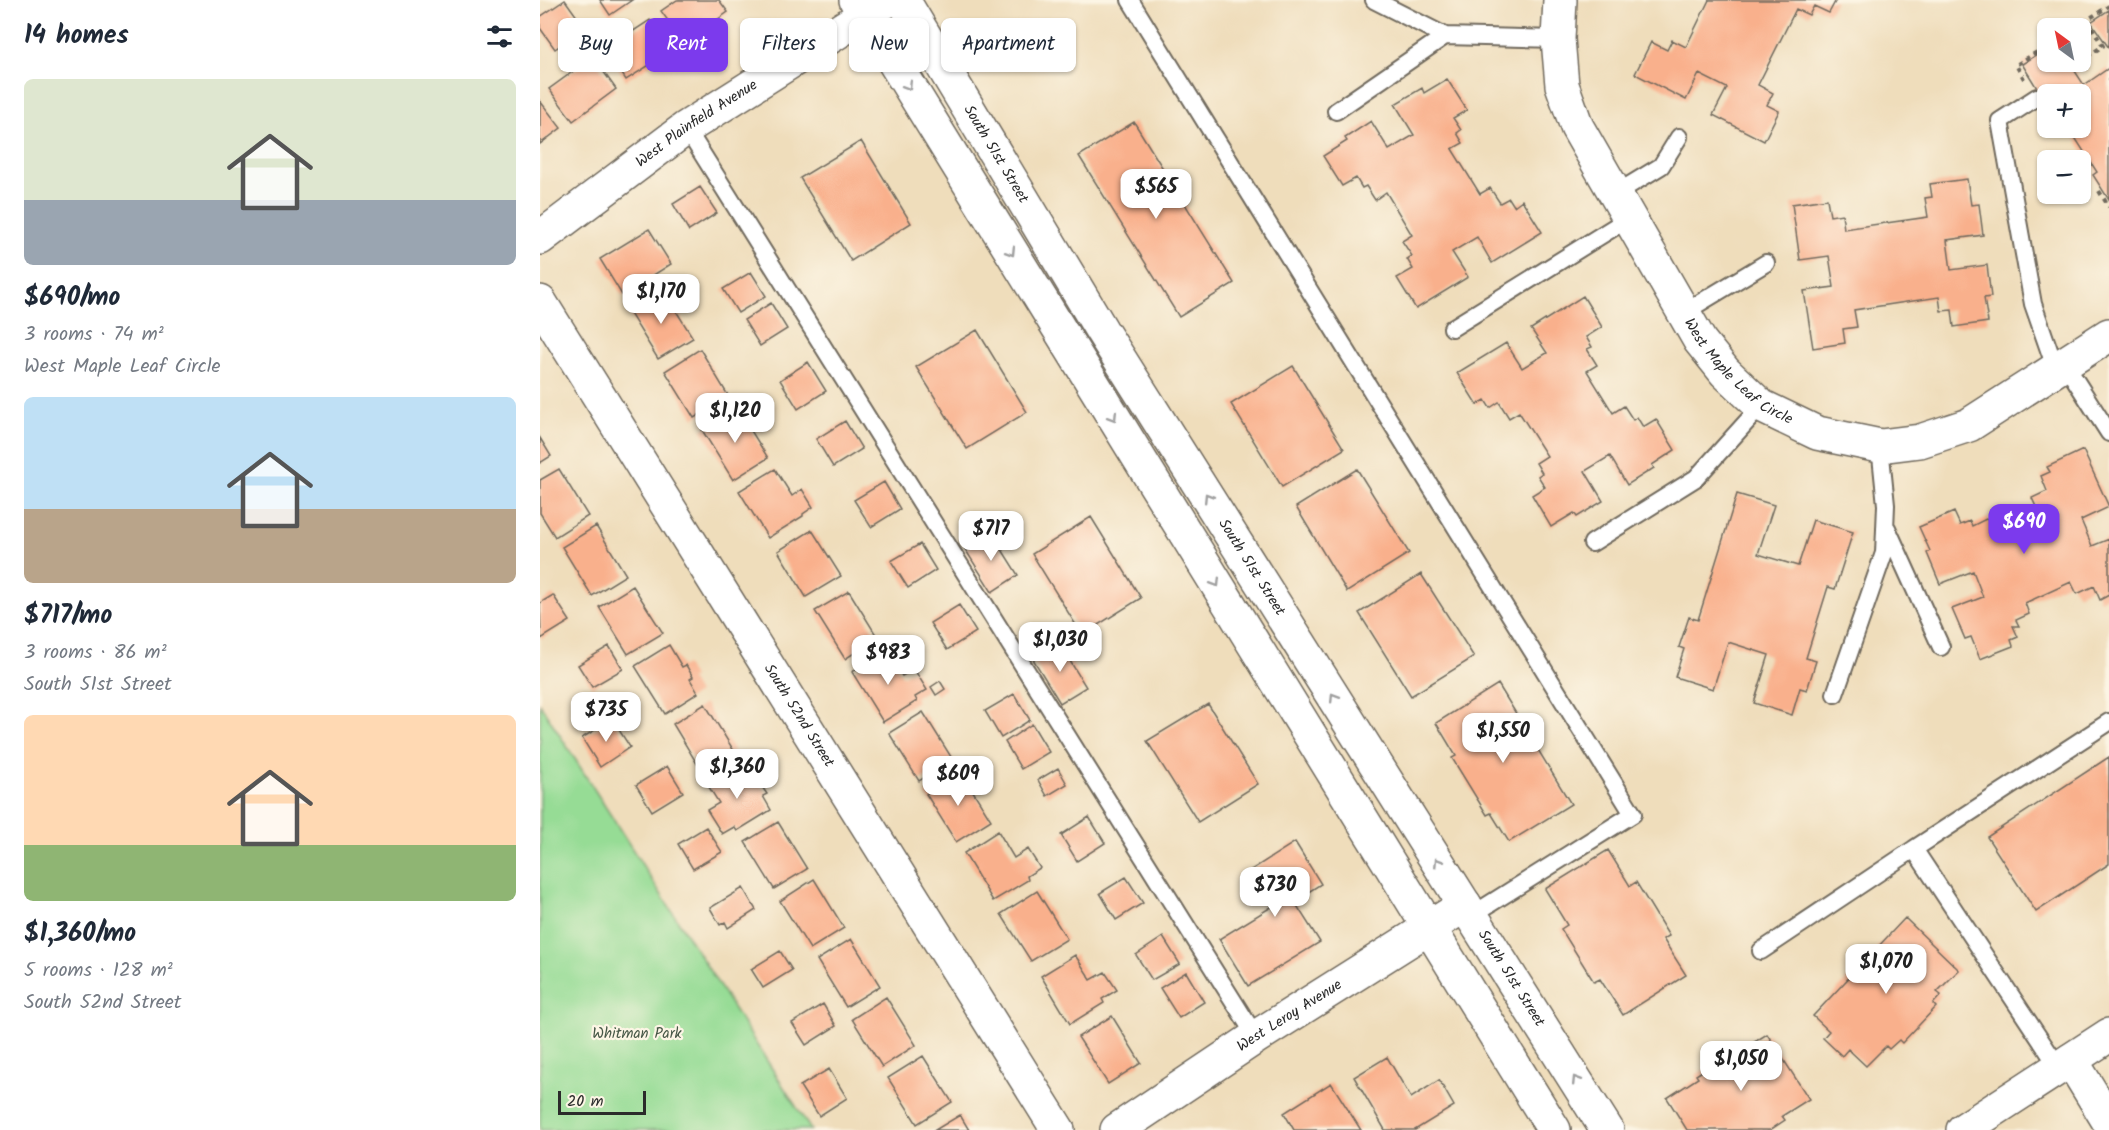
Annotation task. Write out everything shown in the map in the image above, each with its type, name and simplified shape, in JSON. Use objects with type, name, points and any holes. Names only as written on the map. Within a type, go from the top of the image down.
[{"type":"street","name":"South 51st Street","points":[[903,0],[1102,331],[1607,1130]]},
{"type":"street","name":"West Maple Leaf Circle","points":[[1560,0],[1558,39],[1562,85],[1576,127],[1700,341],[1725,372],[1761,406],[1816,433],[1880,446],[1920,441],[1969,425],[2109,335]]},
{"type":"street","name":"West Plainfield Avenue","points":[[540,238],[686,128],[869,5]]},
{"type":"street","points":[[869,5],[1554,1130]]},
{"type":"street","name":"South 52nd Street","points":[[540,302],[1058,1130]]},
{"type":"street","name":"West Leroy Avenue","points":[[1117,1130],[1256,1037],[1430,927],[1469,910]]},
{"type":"street","points":[[1963,1130],[2109,1035]]},
{"type":"street","points":[[2065,1064],[2109,1122]]},
{"type":"lane","points":[[1130,0],[1633,814],[1469,910]]},
{"type":"lane","points":[[1374,0],[1445,36],[1558,39]]},
{"type":"lane","points":[[1336,111],[1445,36]]},
{"type":"lane","points":[[2036,98],[2000,122],[2033,304],[2061,367],[2109,433]]},
{"type":"lane","points":[[686,128],[1256,1037]]},
{"type":"lane","points":[[1452,328],[1622,206],[1661,166],[1679,137]]},
{"type":"lane","points":[[1683,313],[1766,263]]},
{"type":"lane","points":[[1592,543],[1696,478],[1761,406]]},
{"type":"lane","points":[[1835,694],[1884,553],[1886,505],[1880,446]]},
{"type":"lane","points":[[1886,524],[1941,647]]},
{"type":"lane","points":[[1761,951],[2109,722]]},
{"type":"lane","points":[[1914,849],[2065,1064]]},
{"type":"path","points":[[2090,18],[2109,6]]},
{"type":"path","points":[[2091,26],[2103,46],[2091,54]]},
{"type":"path","points":[[2036,98],[2016,66],[2037,52]]},
{"type":"path","points":[[2099,191],[2109,207]]},
{"type":"green space","name":"Whitman Park","points":[[540,704],[811,1130],[540,1130]]},
{"type":"building","points":[[565,0],[578,18],[558,18],[558,47],[555,49],[540,28],[540,17]]},
{"type":"building","points":[[600,0],[632,0],[610,15]]},
{"type":"building","points":[[677,0],[719,0],[728,12],[719,18],[666,18],[661,11]]},
{"type":"building","points":[[1709,0],[1836,0],[1829,13],[1814,6],[1809,15],[1796,9],[1758,85],[1773,93],[1767,105],[1779,111],[1764,141],[1713,115],[1727,88],[1699,74],[1686,100],[1635,74],[1651,42],[1667,50],[1672,40],[1686,47]]},
{"type":"building","points":[[2109,10],[2109,48],[2091,22]]},
{"type":"building","points":[[645,23],[645,68],[626,80],[621,72],[633,72],[633,31]]},
{"type":"building","points":[[2037,55],[2037,72],[2076,72],[2083,84],[2037,84],[2037,88],[2022,64]]},
{"type":"building","points":[[2109,68],[2109,200],[2093,175],[2097,172],[2091,163],[2091,150],[2083,150],[2075,138],[2091,138],[2091,84],[2085,84]]},
{"type":"building","points":[[572,72],[604,72],[616,89],[573,121],[549,89]]},
{"type":"building","points":[[1447,79],[1467,110],[1453,118],[1461,130],[1457,133],[1463,143],[1452,149],[1480,194],[1490,188],[1500,203],[1509,198],[1514,206],[1522,200],[1542,232],[1492,263],[1477,237],[1452,252],[1468,277],[1416,309],[1397,278],[1413,269],[1407,259],[1412,256],[1402,241],[1412,235],[1386,192],[1375,200],[1366,186],[1362,188],[1356,178],[1342,186],[1323,156],[1347,141],[1345,138],[1371,121],[1389,150],[1414,135],[1395,104],[1422,88],[1424,93]]},
{"type":"building","points":[[540,101],[561,128],[540,144]]},
{"type":"building","points":[[1134,122],[1234,283],[1179,317],[1079,156]]},
{"type":"building","points":[[861,141],[911,223],[851,261],[800,178]]},
{"type":"building","points":[[1967,179],[1971,205],[1979,204],[1983,235],[1947,240],[1951,270],[1987,265],[1991,297],[1984,298],[1988,322],[1954,327],[1952,310],[1941,311],[1939,297],[1854,310],[1857,327],[1843,329],[1845,343],[1813,348],[1804,291],[1834,287],[1829,256],[1800,260],[1792,204],[1827,199],[1830,216],[1842,214],[1844,229],[1928,217],[1925,198],[1932,197],[1930,184]]},
{"type":"building","points":[[700,187],[717,213],[689,231],[673,204]]},
{"type":"building","points":[[649,229],[671,264],[622,295],[600,259]]},
{"type":"building","points":[[751,272],[766,296],[738,313],[723,289]]},
{"type":"building","points":[[663,290],[693,338],[658,359],[629,312]]},
{"type":"building","points":[[1583,296],[1602,327],[1586,337],[1592,347],[1587,349],[1597,365],[1587,371],[1613,413],[1624,406],[1633,420],[1637,417],[1643,427],[1656,419],[1675,450],[1652,465],[1654,468],[1627,485],[1610,456],[1585,471],[1603,501],[1577,517],[1574,513],[1551,527],[1532,495],[1545,487],[1538,476],[1542,473],[1536,463],[1547,456],[1519,412],[1509,418],[1499,402],[1490,408],[1485,400],[1477,405],[1457,373],[1506,343],[1522,368],[1547,353],[1531,329]]},
{"type":"building","points":[[771,303],[787,329],[760,346],[744,320]]},
{"type":"building","points":[[977,330],[1027,412],[967,449],[916,367]]},
{"type":"building","points":[[700,349],[729,397],[694,418],[665,371]]},
{"type":"building","points":[[808,362],[826,391],[798,409],[780,380]]},
{"type":"building","points":[[1293,366],[1344,449],[1282,487],[1231,404]]},
{"type":"building","points":[[737,408],[768,458],[733,480],[702,430]]},
{"type":"building","points":[[845,421],[862,449],[833,467],[816,439]]},
{"type":"building","points":[[540,438],[551,456],[540,463]]},
{"type":"building","points":[[2083,450],[2109,507],[2081,520],[2092,546],[2109,539],[2109,595],[2100,600],[2094,586],[2077,594],[2071,582],[2025,603],[2029,614],[2016,620],[2019,626],[2013,626],[2018,637],[2011,640],[2013,646],[1980,659],[1971,637],[1965,639],[1952,609],[1983,597],[1973,571],[1940,584],[1927,553],[1930,551],[1919,527],[1954,512],[1960,525],[1970,521],[1972,526],[1988,518],[1993,530],[2037,509],[2032,498],[2047,491],[2041,476],[2050,472],[2047,467]]},
{"type":"building","points":[[559,469],[588,516],[555,537],[540,513],[540,480]]},
{"type":"building","points":[[775,469],[792,496],[802,489],[813,507],[768,538],[739,491]]},
{"type":"building","points":[[1357,469],[1409,553],[1347,592],[1296,507]]},
{"type":"building","points":[[884,482],[900,509],[871,527],[854,500]]},
{"type":"building","points":[[1737,494],[1774,505],[1758,554],[1798,566],[1813,520],[1853,532],[1835,589],[1828,587],[1806,658],[1816,661],[1807,690],[1800,688],[1792,715],[1754,703],[1769,655],[1728,642],[1713,689],[1675,677],[1684,649],[1679,647],[1689,617],[1698,620]]},
{"type":"building","points":[[1091,517],[1141,598],[1082,635],[1032,554]]},
{"type":"building","points":[[596,526],[626,575],[592,596],[562,547]]},
{"type":"building","points":[[812,530],[841,576],[806,597],[778,551]]},
{"type":"building","points":[[991,532],[1018,575],[992,592],[965,549]]},
{"type":"building","points":[[920,544],[936,570],[908,588],[891,561]]},
{"type":"building","points":[[1421,574],[1474,657],[1411,696],[1359,613]]},
{"type":"building","points":[[633,586],[663,633],[628,654],[599,607]]},
{"type":"building","points":[[849,591],[878,638],[845,659],[815,611]]},
{"type":"building","points":[[553,595],[570,621],[541,639],[540,603]]},
{"type":"building","points":[[959,605],[976,632],[947,650],[930,623]]},
{"type":"building","points":[[1059,643],[1086,687],[1060,703],[1033,659]]},
{"type":"building","points":[[669,645],[682,667],[686,665],[693,677],[690,679],[698,693],[665,714],[635,666]]},
{"type":"building","points":[[609,646],[623,669],[592,687],[578,665]]},
{"type":"building","points":[[886,650],[902,676],[914,669],[927,690],[915,697],[917,701],[883,722],[852,672]]},
{"type":"building","points":[[940,681],[945,689],[936,695],[931,687]]},
{"type":"building","points":[[1498,684],[1571,804],[1509,842],[1491,813],[1487,815],[1452,758],[1456,756],[1436,723]]},
{"type":"building","points":[[1014,694],[1030,720],[1001,738],[985,711]]},
{"type":"building","points":[[705,704],[734,751],[702,772],[673,724]]},
{"type":"building","points":[[1208,704],[1258,784],[1198,822],[1147,741]]},
{"type":"building","points":[[923,712],[953,760],[919,781],[889,733]]},
{"type":"building","points":[[612,719],[630,747],[600,767],[582,738]]},
{"type":"building","points":[[1032,724],[1049,752],[1021,769],[1005,742]]},
{"type":"building","points":[[2109,757],[2109,864],[2036,912],[1987,837]]},
{"type":"building","points":[[741,763],[754,783],[758,781],[767,794],[763,796],[771,810],[737,831],[734,827],[722,834],[707,810],[719,803],[707,784]]},
{"type":"building","points":[[667,766],[683,792],[652,811],[636,785]]},
{"type":"building","points":[[1058,768],[1067,784],[1047,796],[1038,780]]},
{"type":"building","points":[[961,772],[991,820],[956,842],[926,794]]},
{"type":"building","points":[[1089,817],[1105,843],[1077,861],[1061,835]]},
{"type":"building","points":[[778,822],[807,869],[774,889],[745,842]]},
{"type":"building","points":[[706,827],[722,852],[693,869],[678,844]]},
{"type":"building","points":[[998,831],[1014,858],[1028,849],[1040,868],[1027,876],[1028,880],[993,901],[964,853]]},
{"type":"building","points":[[1295,842],[1321,884],[1294,901],[1320,942],[1248,986],[1219,939],[1273,906],[1251,870]]},
{"type":"building","points":[[1608,850],[1630,886],[1636,882],[1669,936],[1663,939],[1686,975],[1623,1015],[1600,979],[1594,982],[1561,929],[1567,925],[1545,889]]},
{"type":"building","points":[[1126,877],[1143,903],[1116,920],[1100,893]]},
{"type":"building","points":[[814,879],[844,928],[810,949],[780,901]]},
{"type":"building","points":[[743,888],[756,910],[728,928],[725,922],[720,925],[710,908]]},
{"type":"building","points":[[1037,891],[1067,939],[1031,961],[1001,914]]},
{"type":"building","points":[[1905,918],[1959,970],[1937,992],[1941,995],[1933,1004],[1936,1007],[1902,1043],[1899,1040],[1889,1049],[1886,1046],[1866,1066],[1848,1049],[1842,1056],[1823,1038],[1829,1031],[1813,1016]]},
{"type":"building","points":[[1163,937],[1180,964],[1152,980],[1136,955]]},
{"type":"building","points":[[851,939],[880,986],[846,1007],[817,960]]},
{"type":"building","points":[[780,951],[792,970],[763,988],[751,969]]},
{"type":"building","points":[[1075,955],[1091,980],[1105,972],[1117,990],[1102,999],[1104,1003],[1070,1024],[1041,976]]},
{"type":"building","points":[[1186,972],[1204,1002],[1179,1018],[1160,988]]},
{"type":"building","points":[[886,997],[916,1045],[882,1067],[852,1019]]},
{"type":"building","points":[[823,1004],[836,1026],[806,1045],[792,1023]]},
{"type":"building","points":[[1112,1016],[1141,1063],[1108,1084],[1078,1037]]},
{"type":"building","points":[[1767,1034],[1809,1099],[1782,1116],[1785,1120],[1770,1130],[1687,1130],[1667,1098],[1698,1078],[1696,1075],[1735,1050],[1737,1053]]},
{"type":"building","points":[[923,1056],[952,1102],[917,1124],[888,1078]]},
{"type":"building","points":[[1387,1057],[1411,1098],[1439,1080],[1454,1106],[1415,1130],[1385,1130],[1354,1077]]},
{"type":"building","points":[[829,1069],[847,1098],[819,1116],[800,1086]]},
{"type":"building","points":[[1331,1083],[1361,1130],[1294,1130],[1284,1113]]},
{"type":"building","points":[[960,1115],[969,1130],[935,1130]]}]
